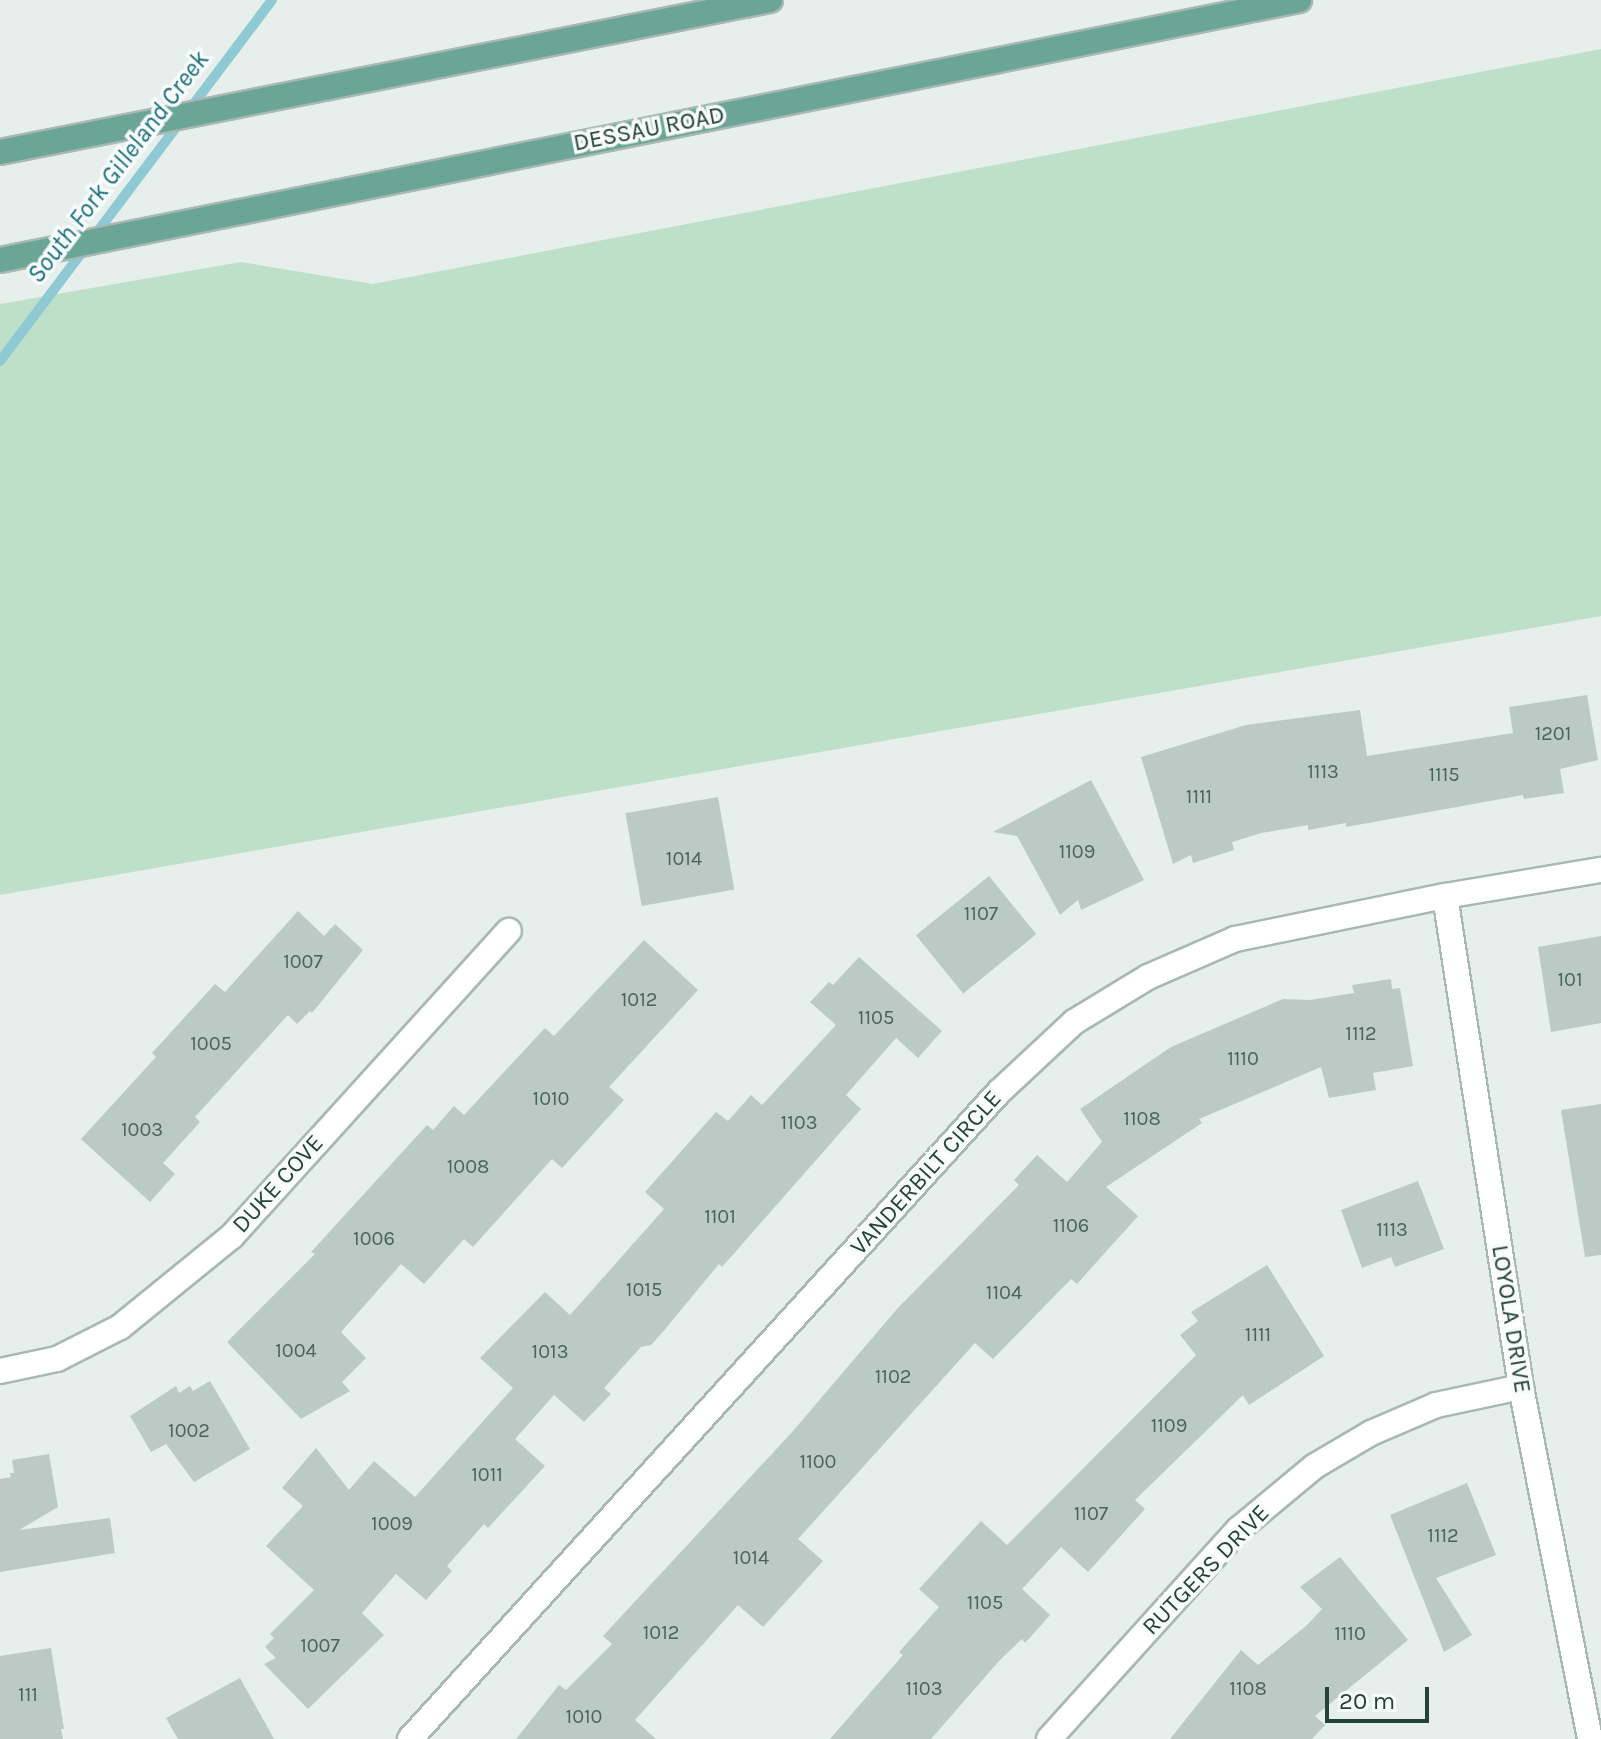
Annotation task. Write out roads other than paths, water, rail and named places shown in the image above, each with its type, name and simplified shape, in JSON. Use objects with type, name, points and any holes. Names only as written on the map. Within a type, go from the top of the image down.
[{"type":"main road","points":[[0,152],[770,0]]},
{"type":"main road","name":"DESSAU ROAD","points":[[0,260],[1299,0]]},
{"type":"street","name":"VANDERBILT CIRCLE","points":[[410,1739],[999,1092],[1074,1022],[1148,977],[1235,939],[1445,896],[1601,870]]},
{"type":"street","name":"LOYOLA DRIVE","points":[[1445,896],[1521,1387],[1590,1739]]},
{"type":"street","name":"DUKE COVE","points":[[0,1371],[57,1359],[120,1327],[232,1236],[509,931]]},
{"type":"street","name":"RUTGERS DRIVE","points":[[1049,1739],[1239,1529],[1315,1466],[1371,1433],[1436,1405],[1521,1387]]},
{"type":"waterway","name":"South Fork Gilleland Creek","points":[[0,361],[272,0]]}]
